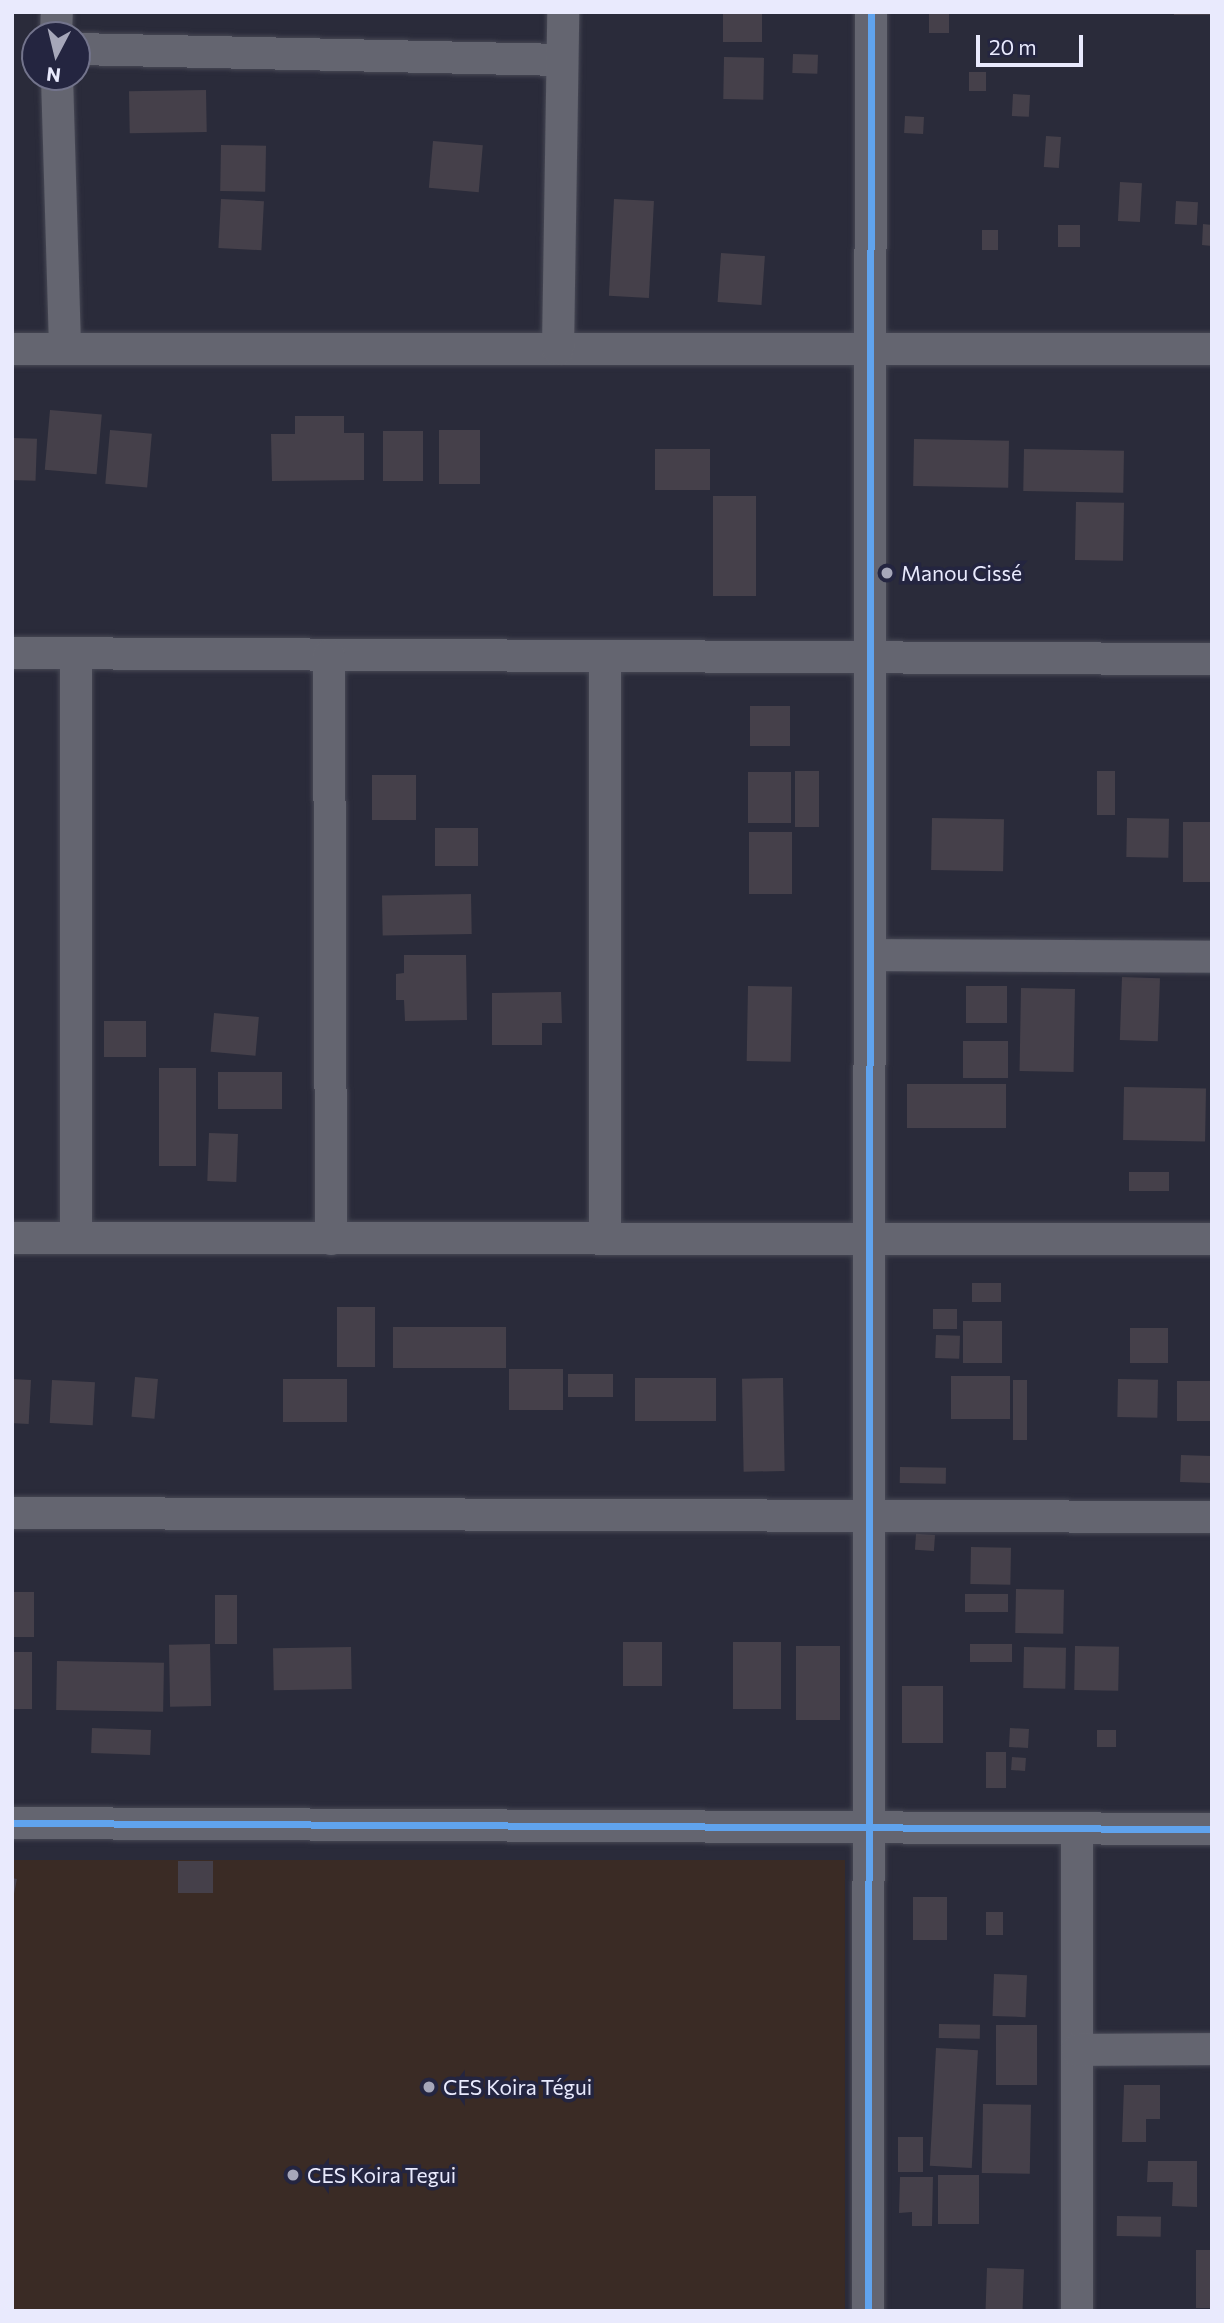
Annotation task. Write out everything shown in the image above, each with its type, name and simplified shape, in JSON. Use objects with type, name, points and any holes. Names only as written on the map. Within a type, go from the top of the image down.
[{"type":"street","points":[[558,349],[563,12]]},
{"type":"street","points":[[868,2311],[871,12]]},
{"type":"street","points":[[91,49],[562,60]]},
{"type":"street","points":[[57,91],[65,349]]},
{"type":"street","points":[[12,349],[1212,349]]},
{"type":"street","points":[[12,653],[1212,659]]},
{"type":"street","points":[[76,654],[76,1238]]},
{"type":"street","points":[[329,655],[331,1238]]},
{"type":"street","points":[[605,656],[605,1239]]},
{"type":"street","points":[[870,955],[1212,957]]},
{"type":"street","points":[[12,1238],[1212,1239]]},
{"type":"street","points":[[12,1513],[1212,1517]]},
{"type":"street","points":[[12,1823],[1212,1829]]},
{"type":"street","points":[[1077,1828],[1077,2311]]},
{"type":"street","points":[[1077,2050],[1212,2049]]},
{"type":"shaded area","name":"CES Koira Tégui","points":[[12,1860],[845,1860],[845,2311],[12,2311]]},
{"type":"building","points":[[723,12],[762,12],[762,42],[723,42]]},
{"type":"building","points":[[1174,12],[1212,12],[1212,15],[1174,15]]},
{"type":"building","points":[[929,13],[949,13],[949,33],[929,33]]},
{"type":"building","points":[[793,54],[818,55],[817,74],[792,73]]},
{"type":"building","points":[[724,57],[764,58],[763,100],[723,99]]},
{"type":"building","points":[[969,72],[986,72],[986,91],[969,91]]},
{"type":"building","points":[[206,90],[207,132],[130,133],[129,91]]},
{"type":"building","points":[[1013,94],[1030,95],[1029,117],[1012,116]]},
{"type":"building","points":[[905,116],[924,117],[923,134],[904,133]]},
{"type":"building","points":[[1046,136],[1061,137],[1059,168],[1044,167]]},
{"type":"building","points":[[433,141],[483,145],[479,192],[429,188]]},
{"type":"building","points":[[221,145],[266,146],[265,192],[220,191]]},
{"type":"building","points":[[1120,182],[1142,183],[1140,222],[1118,221]]},
{"type":"building","points":[[221,199],[264,201],[261,250],[218,248]]},
{"type":"building","points":[[614,199],[654,201],[649,298],[609,296]]},
{"type":"building","points":[[1176,201],[1198,202],[1197,225],[1175,224]]},
{"type":"building","points":[[1203,224],[1212,225],[1212,246],[1202,245]]},
{"type":"building","points":[[1058,225],[1080,225],[1080,247],[1058,247]]},
{"type":"building","points":[[982,230],[998,230],[998,250],[982,250]]},
{"type":"building","points":[[721,253],[765,256],[761,305],[718,302]]},
{"type":"building","points":[[50,410],[102,415],[97,474],[45,470]]},
{"type":"building","points":[[295,416],[344,416],[344,433],[364,433],[364,480],[272,481],[271,434],[295,434]]},
{"type":"building","points":[[110,430],[152,434],[147,487],[105,484]]},
{"type":"building","points":[[439,430],[480,430],[480,484],[439,484]]},
{"type":"building","points":[[383,431],[423,431],[423,481],[383,481]]},
{"type":"building","points":[[12,438],[37,439],[36,481],[12,480]]},
{"type":"building","points":[[914,439],[1009,441],[1008,488],[913,486]]},
{"type":"building","points":[[655,449],[710,449],[710,490],[655,490]]},
{"type":"building","points":[[1024,449],[1124,451],[1123,493],[1023,491]]},
{"type":"building","points":[[713,496],[756,496],[756,596],[713,596]]},
{"type":"building","points":[[1076,502],[1124,503],[1123,561],[1075,560]]},
{"type":"building","points":[[750,706],[790,706],[790,746],[750,746]]},
{"type":"building","points":[[795,771],[819,771],[819,827],[795,827]]},
{"type":"building","points":[[1097,771],[1115,771],[1115,815],[1097,815]]},
{"type":"building","points":[[748,772],[791,772],[791,823],[748,823]]},
{"type":"building","points":[[372,775],[416,775],[416,820],[372,820]]},
{"type":"building","points":[[932,818],[1004,819],[1003,871],[931,870]]},
{"type":"building","points":[[1127,818],[1169,819],[1168,858],[1126,857]]},
{"type":"building","points":[[1183,822],[1212,822],[1212,882],[1183,882]]},
{"type":"building","points":[[435,828],[478,828],[478,866],[435,866]]},
{"type":"building","points":[[749,832],[792,832],[792,894],[749,894]]},
{"type":"building","points":[[471,894],[472,934],[383,936],[382,896]]},
{"type":"building","points":[[404,955],[466,955],[467,1020],[405,1021],[404,1000],[396,1000],[396,974],[404,973]]},
{"type":"building","points":[[1122,977],[1160,978],[1158,1041],[1120,1040]]},
{"type":"building","points":[[748,986],[792,987],[791,1062],[747,1061]]},
{"type":"building","points":[[966,986],[1007,986],[1007,1023],[966,1023]]},
{"type":"building","points":[[1021,988],[1075,989],[1074,1072],[1020,1071]]},
{"type":"building","points":[[561,992],[562,1023],[542,1023],[542,1045],[492,1045],[492,993]]},
{"type":"building","points":[[214,1013],[259,1017],[255,1056],[211,1052]]},
{"type":"building","points":[[104,1021],[146,1021],[146,1057],[104,1057]]},
{"type":"building","points":[[963,1041],[1008,1041],[1008,1078],[963,1078]]},
{"type":"building","points":[[159,1068],[196,1068],[196,1166],[159,1166]]},
{"type":"building","points":[[218,1072],[282,1072],[282,1109],[218,1109]]},
{"type":"building","points":[[907,1084],[1006,1084],[1006,1128],[907,1128]]},
{"type":"building","points":[[1124,1087],[1206,1088],[1205,1141],[1123,1140]]},
{"type":"building","points":[[209,1133],[238,1134],[236,1182],[207,1181]]},
{"type":"building","points":[[1129,1172],[1169,1172],[1169,1191],[1129,1191]]},
{"type":"building","points":[[972,1283],[1001,1283],[1001,1302],[972,1302]]},
{"type":"building","points":[[337,1307],[375,1307],[375,1367],[337,1367]]},
{"type":"building","points":[[933,1309],[957,1309],[957,1329],[933,1329]]},
{"type":"building","points":[[963,1321],[1002,1321],[1002,1363],[963,1363]]},
{"type":"building","points":[[393,1327],[506,1327],[506,1368],[393,1368]]},
{"type":"building","points":[[1130,1328],[1168,1328],[1168,1363],[1130,1363]]},
{"type":"building","points":[[936,1335],[960,1336],[959,1359],[935,1358]]},
{"type":"building","points":[[509,1369],[563,1369],[563,1410],[509,1410]]},
{"type":"building","points":[[568,1374],[613,1374],[613,1397],[568,1397]]},
{"type":"building","points":[[951,1376],[1010,1376],[1010,1419],[951,1419]]},
{"type":"building","points":[[135,1377],[158,1379],[154,1419],[132,1417]]},
{"type":"building","points":[[635,1378],[716,1378],[716,1421],[635,1421]]},
{"type":"building","points":[[783,1378],[785,1471],[744,1472],[742,1379]]},
{"type":"building","points":[[12,1379],[31,1380],[29,1424],[12,1423]]},
{"type":"building","points":[[283,1379],[347,1379],[347,1422],[283,1422]]},
{"type":"building","points":[[1118,1379],[1158,1380],[1157,1418],[1117,1417]]},
{"type":"building","points":[[52,1380],[95,1382],[93,1425],[50,1423]]},
{"type":"building","points":[[1013,1380],[1027,1380],[1027,1440],[1013,1440]]},
{"type":"building","points":[[1177,1381],[1212,1381],[1212,1421],[1177,1421]]},
{"type":"building","points":[[1181,1455],[1212,1456],[1211,1483],[1180,1482]]},
{"type":"building","points":[[900,1467],[946,1468],[946,1484],[900,1483]]},
{"type":"building","points":[[916,1534],[935,1535],[934,1551],[915,1550]]},
{"type":"building","points":[[971,1547],[1011,1548],[1010,1585],[970,1584]]},
{"type":"building","points":[[1016,1589],[1064,1590],[1063,1634],[1015,1633]]},
{"type":"building","points":[[12,1592],[34,1592],[34,1637],[12,1637]]},
{"type":"building","points":[[965,1594],[1008,1594],[1008,1612],[965,1612]]},
{"type":"building","points":[[215,1595],[237,1595],[237,1644],[215,1644]]},
{"type":"building","points":[[623,1642],[662,1642],[662,1686],[623,1686]]},
{"type":"building","points":[[733,1642],[781,1642],[781,1709],[733,1709]]},
{"type":"building","points":[[210,1644],[211,1706],[170,1707],[169,1645]]},
{"type":"building","points":[[970,1644],[1012,1644],[1012,1662],[970,1662]]},
{"type":"building","points":[[796,1646],[840,1646],[840,1720],[796,1720]]},
{"type":"building","points":[[1075,1646],[1119,1647],[1118,1691],[1074,1690]]},
{"type":"building","points":[[351,1647],[352,1689],[274,1690],[273,1648]]},
{"type":"building","points":[[1024,1647],[1066,1648],[1065,1689],[1023,1688]]},
{"type":"building","points":[[12,1652],[32,1652],[32,1709],[12,1709]]},
{"type":"building","points":[[57,1661],[164,1663],[163,1712],[56,1710]]},
{"type":"building","points":[[902,1686],[943,1686],[943,1743],[902,1743]]},
{"type":"building","points":[[92,1728],[151,1730],[150,1755],[91,1753]]},
{"type":"building","points":[[1010,1728],[1029,1729],[1028,1748],[1009,1747]]},
{"type":"building","points":[[1097,1730],[1116,1730],[1116,1747],[1097,1747]]},
{"type":"building","points":[[986,1752],[1006,1752],[1006,1788],[986,1788]]},
{"type":"building","points":[[1012,1757],[1026,1758],[1025,1771],[1011,1770]]},
{"type":"building","points":[[178,1861],[213,1861],[213,1893],[178,1893]]},
{"type":"building","points":[[12,1878],[17,1879],[12,1904]]},
{"type":"building","points":[[913,1897],[947,1897],[947,1940],[913,1940]]},
{"type":"building","points":[[986,1912],[1003,1912],[1003,1935],[986,1935]]},
{"type":"building","points":[[994,1974],[1027,1975],[1026,2017],[993,2016]]},
{"type":"building","points":[[939,2024],[980,2025],[980,2039],[939,2038]]},
{"type":"building","points":[[996,2025],[1037,2025],[1037,2085],[996,2085]]},
{"type":"building","points":[[936,2048],[978,2050],[972,2168],[930,2166]]},
{"type":"building","points":[[1124,2085],[1160,2085],[1160,2119],[1146,2119],[1146,2142],[1122,2142]]},
{"type":"building","points":[[983,2104],[1031,2105],[1030,2174],[982,2173]]},
{"type":"building","points":[[898,2137],[923,2137],[923,2172],[898,2172]]},
{"type":"building","points":[[1148,2161],[1197,2161],[1197,2207],[1172,2206],[1173,2182],[1147,2182]]},
{"type":"building","points":[[938,2175],[979,2175],[979,2224],[938,2224]]},
{"type":"building","points":[[900,2177],[933,2177],[932,2226],[912,2226],[912,2212],[899,2213]]},
{"type":"building","points":[[1117,2216],[1161,2217],[1161,2237],[1117,2236]]},
{"type":"building","points":[[1196,2250],[1212,2250],[1212,2308],[1196,2308]]},
{"type":"building","points":[[987,2268],[1024,2269],[1023,2311],[985,2311]]},
{"type":"cycle path","points":[[868,2311],[871,12]]},
{"type":"cycle path","points":[[12,1823],[1212,1829]]},
{"type":"place","name":"Manou Cissé","points":[[887,573]]},
{"type":"place","name":"CES Koira Tégui","points":[[429,2087]]},
{"type":"place","name":"CES Koira Tegui","points":[[293,2175]]}]
